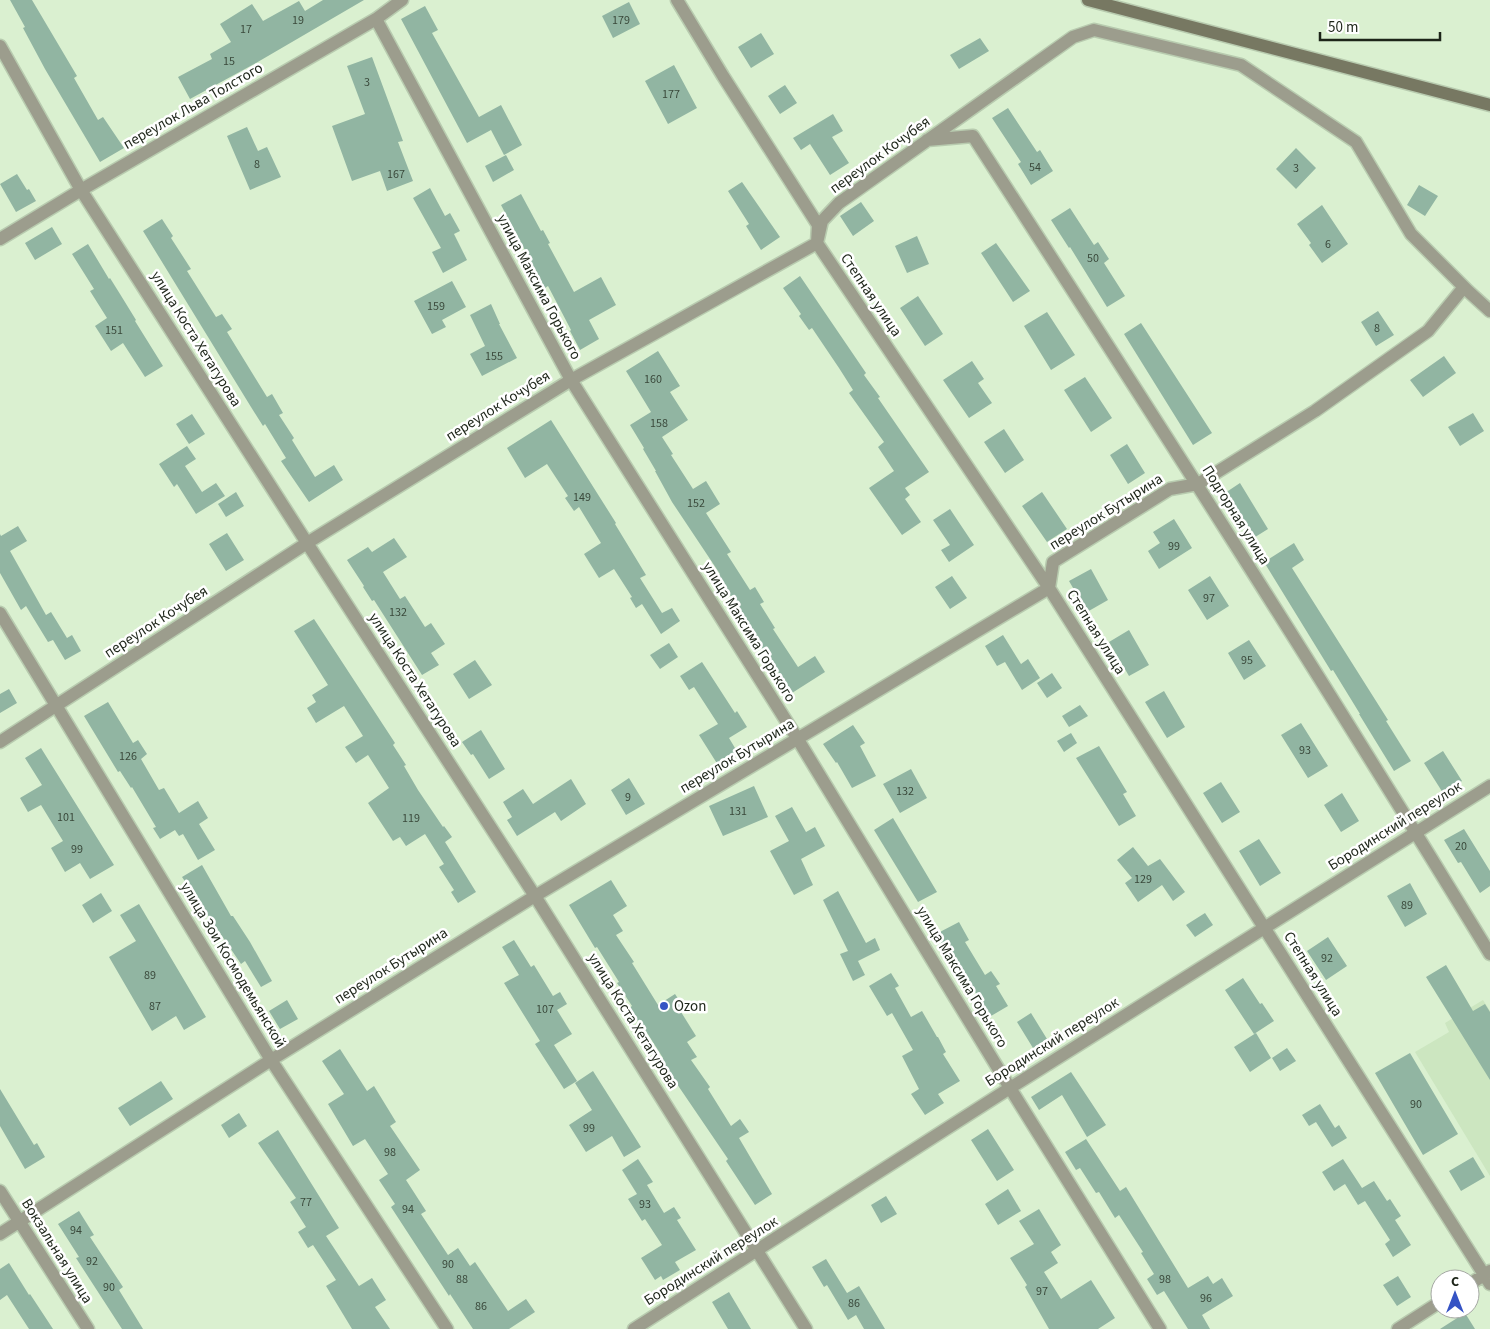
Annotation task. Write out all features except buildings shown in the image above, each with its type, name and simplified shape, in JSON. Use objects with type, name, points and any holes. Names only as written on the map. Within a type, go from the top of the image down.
[{"type":"street","name":"переулок Льва Толстого","points":[[0,239],[376,18],[402,0]]},
{"type":"street","name":"Степная улица","points":[[677,0],[722,76],[818,225],[817,243],[1049,588],[1488,1277]]},
{"type":"street","points":[[1088,0],[1490,105]]},
{"type":"street","name":"улица Максима Горького","points":[[376,18],[570,380],[797,738],[1010,1088],[1160,1329]]},
{"type":"street","name":"переулок Кочубея","points":[[0,742],[307,544],[570,380],[817,243],[822,221],[838,203],[1073,37],[1094,30],[1241,65],[1356,142],[1412,234],[1464,287]]},
{"type":"street","name":"улица Коста Хетагурова","points":[[0,46],[81,190],[535,896],[806,1329]]},
{"type":"street","name":"Подгорная улица","points":[[927,140],[973,136],[1198,484],[1416,832],[1490,954]]},
{"type":"street","points":[[1464,287],[1490,311]]},
{"type":"street","name":"переулок Бутырина","points":[[0,1234],[271,1060],[535,896],[1049,588],[1053,562],[1170,489],[1198,484],[1315,412],[1428,331],[1464,287]]},
{"type":"street","name":"улица Зои Космодемьянской","points":[[0,613],[271,1060],[447,1329]]},
{"type":"street","name":"Бородинский переулок","points":[[634,1329],[1010,1088],[1490,786]]},
{"type":"street","name":"Вокзальная улица","points":[[0,1191],[88,1329]]},
{"type":"street","points":[[1398,1329],[1430,1308]]},
{"type":"shaded area","points":[[1483,1000],[1490,1011],[1490,1176],[1415,1052],[1449,1032],[1445,1023]]},
{"type":"place","name":"Ozon","points":[[664,1006]]}]
